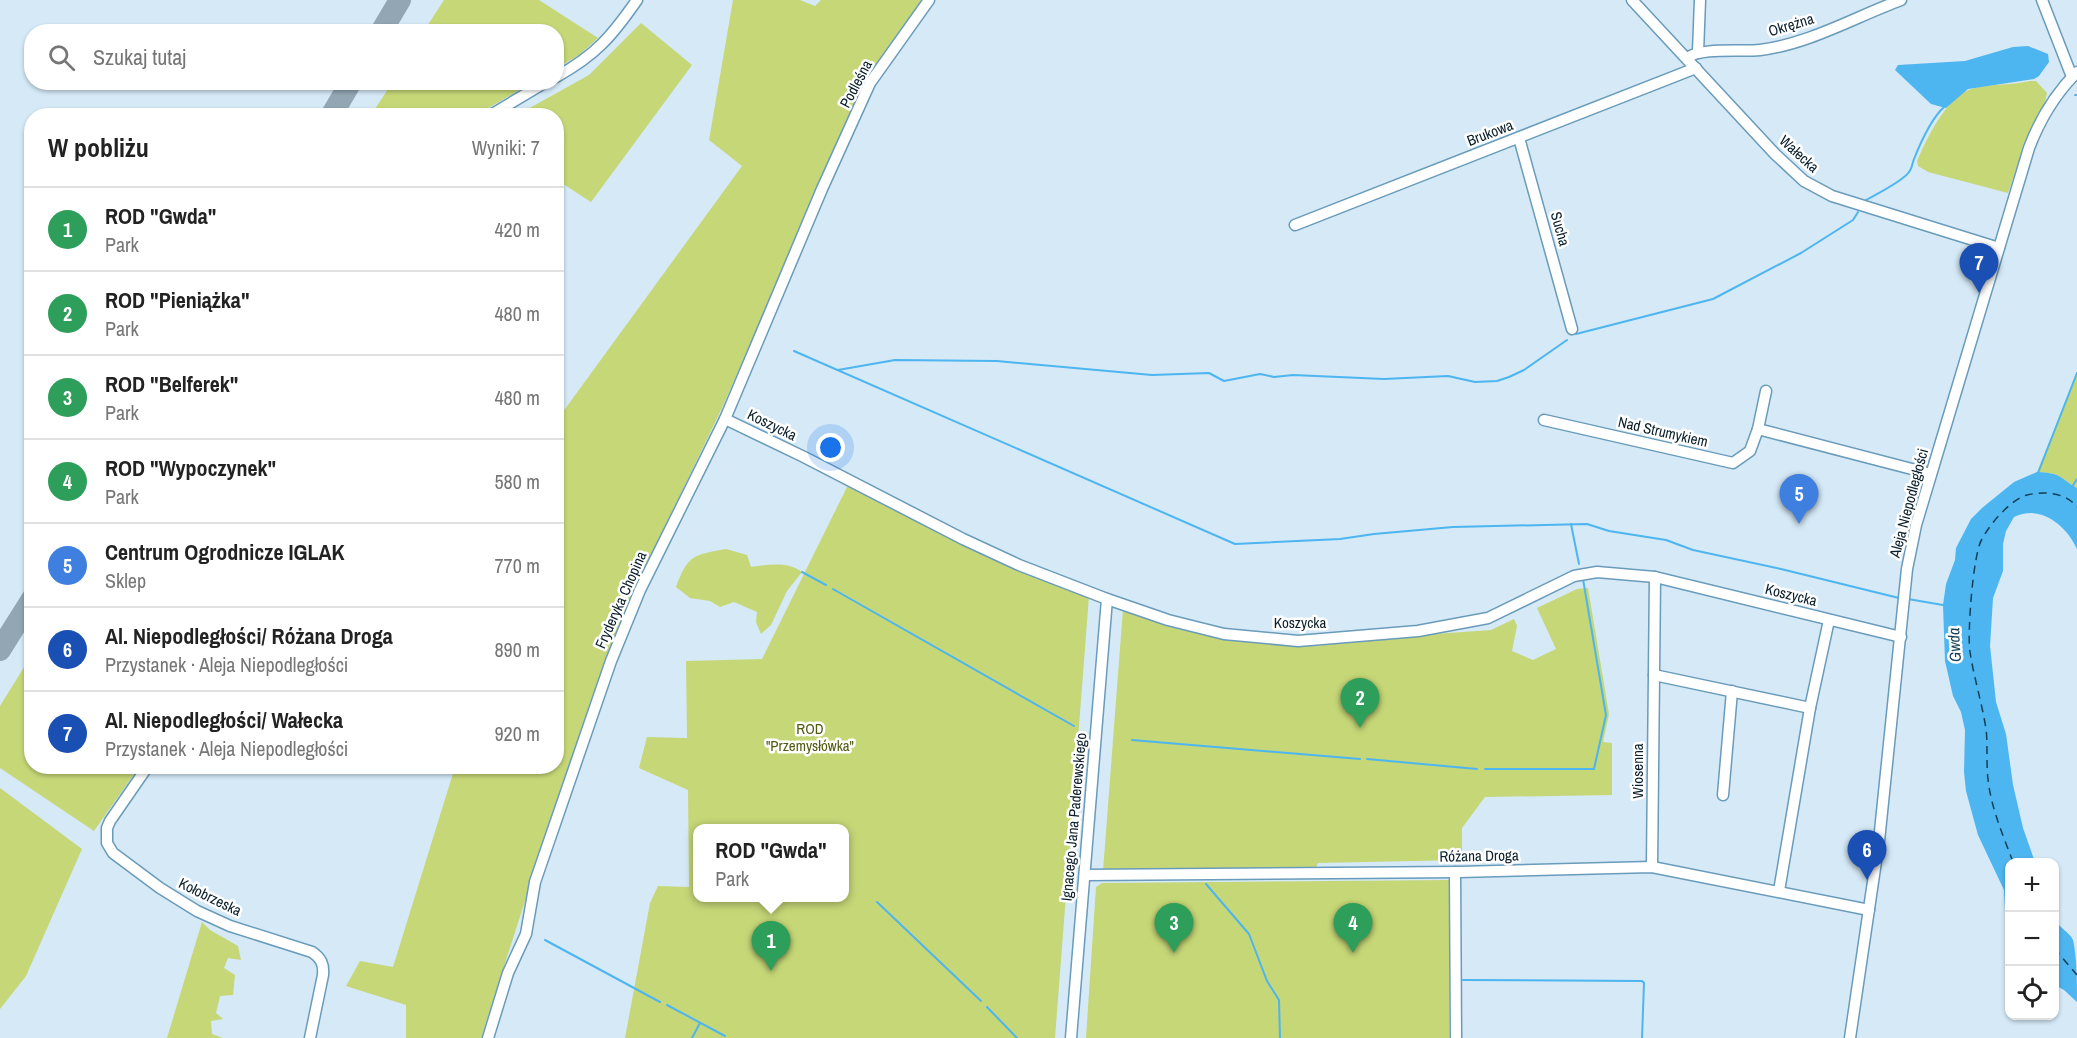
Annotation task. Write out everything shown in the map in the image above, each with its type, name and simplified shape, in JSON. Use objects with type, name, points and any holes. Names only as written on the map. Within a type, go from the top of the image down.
[{"type":"street","points":[[564,72],[595,52],[616,31],[637,0]]},
{"type":"street","name":"Podleśna","points":[[822,189],[870,83],[929,0]]},
{"type":"street","name":"Wałecka","points":[[1632,0],[1775,154],[1804,181],[1818,190],[1851,203],[1999,248]]},
{"type":"street","points":[[1698,52],[1700,0]]},
{"type":"street","name":"Okrężna","points":[[1687,58],[1698,52],[1761,50],[1791,43],[1901,0]]},
{"type":"street","points":[[2042,0],[2075,74]]},
{"type":"street","name":"Brukowa","points":[[1295,225],[1696,68]]},
{"type":"street","name":"Aleja Niepodległości","points":[[1850,1038],[1883,811],[1905,590],[1916,525],[2026,159],[2038,127],[2051,104],[2075,74]]},
{"type":"street","points":[[502,108],[533,90]]},
{"type":"street","name":"Sucha","points":[[1519,138],[1572,328]]},
{"type":"street","name":"Fryderyka Chopina","points":[[488,1038],[508,973],[526,934],[535,882],[611,661],[640,590],[725,419],[822,189]]},
{"type":"street","name":"Nad Strumykiem","points":[[1544,420],[1732,464],[1750,451],[1758,429],[1766,391]]},
{"type":"street","name":"Koszycka","points":[[725,419],[1019,565],[1168,620],[1224,634],[1298,641],[1418,631],[1488,618],[1571,578],[1587,572],[1609,572],[1655,578],[1901,637]]},
{"type":"street","points":[[1758,429],[1931,474]]},
{"type":"street","name":"Wiosenna","points":[[1652,867],[1655,578]]},
{"type":"street","name":"Ignacego Jana Paderewskiego","points":[[1071,1038],[1107,599]]},
{"type":"street","points":[[1779,891],[1809,708],[1829,620]]},
{"type":"street","points":[[1654,675],[1809,708]]},
{"type":"street","points":[[1723,795],[1732,691]]},
{"type":"street","name":"Kołobrzeska","points":[[142,774],[110,821],[106,837],[110,849],[120,860],[197,911],[230,926],[312,952],[318,956],[323,975],[310,1038]]},
{"type":"street","name":"Różana Droga","points":[[1085,876],[1455,872],[1652,867],[1869,910]]},
{"type":"street","points":[[1455,872],[1456,1038]]},
{"type":"green space","points":[[444,0],[539,0],[598,38],[579,55],[564,64],[564,24],[429,24]]},
{"type":"green space","points":[[733,0],[800,0],[815,6],[821,0],[929,0],[867,78],[722,408],[640,578],[560,792],[481,1038],[406,1038],[406,1005],[346,986],[360,961],[393,967],[453,774],[564,774],[564,410],[742,166],[709,140]]},
{"type":"green space","points":[[641,23],[692,65],[591,202],[564,185],[564,108],[530,108],[589,75]]},
{"type":"green space","points":[[2036,81],[2047,93],[2008,193],[1928,172],[1918,166],[1917,161],[1939,118],[1964,92],[1974,88]]},
{"type":"green space","points":[[387,90],[520,90],[488,108],[376,108]]},
{"type":"green space","points":[[2077,373],[2077,488],[2059,476],[2037,472]]},
{"type":"green space","name":"ROD \"Przemysłówka\"","points":[[848,485],[1089,596],[1055,1038],[625,1038],[650,903],[658,886],[689,887],[688,790],[639,768],[647,737],[687,738],[686,661],[762,659]]},
{"type":"green space","points":[[726,549],[747,555],[751,567],[783,565],[802,572],[787,591],[771,625],[761,634],[756,622],[757,612],[734,602],[720,607],[710,601],[690,598],[676,587],[684,568],[693,558]]},
{"type":"green space","points":[[1588,588],[1609,714],[1603,742],[1612,743],[1612,795],[1485,797],[1462,828],[1462,860],[1318,863],[1316,868],[1103,871],[1123,609],[1177,629],[1250,642],[1315,646],[1491,630],[1514,619],[1517,626],[1512,651],[1533,660],[1556,649],[1537,608],[1577,589]]},
{"type":"green space","points":[[24,667],[24,774],[134,774],[94,831],[0,768],[0,706]]},
{"type":"green space","points":[[0,788],[82,849],[26,976],[0,1009]]},
{"type":"green space","points":[[1449,880],[1449,1038],[1086,1038],[1096,887],[1102,883]]},
{"type":"green space","points":[[202,922],[210,930],[238,946],[241,960],[228,958],[224,968],[235,975],[233,995],[220,996],[216,1013],[223,1019],[211,1021],[212,1034],[223,1038],[167,1038]]},
{"type":"water","points":[[2028,46],[2048,54],[2049,62],[2039,76],[2034,79],[1968,89],[1946,108],[1931,104],[1895,70],[1898,65],[1965,61],[2013,47]]},
{"type":"water","name":"Gwda","points":[[2037,472],[2059,476],[2077,488],[2077,549],[2073,540],[2060,525],[2043,515],[2034,513],[2014,517],[2006,531],[2003,544],[2003,571],[1993,598],[1990,646],[1996,702],[2006,734],[2013,785],[2023,828],[2034,858],[2005,858],[2005,911],[2004,890],[1978,835],[1966,791],[1965,730],[1961,712],[1953,696],[1945,661],[1943,605],[1956,548],[1971,519],[2014,482]]},
{"type":"water","points":[[2059,925],[2073,940],[2077,1002],[2059,987]]},
{"type":"waterway","points":[[1866,200],[1906,176],[1927,132],[1944,107]]},
{"type":"waterway","points":[[1576,334],[1713,299],[1801,253],[1853,220],[1858,212]]},
{"type":"waterway","points":[[838,370],[895,360],[997,361],[1152,375],[1209,373],[1224,381],[1260,374],[1274,377],[1293,375],[1384,379],[1448,376],[1475,382],[1497,381],[1509,377],[1524,370],[1567,340]]},
{"type":"waterway","points":[[794,351],[1235,544],[1340,539],[1453,527],[1587,524],[1609,531],[1666,540],[1693,550],[1899,598]]},
{"type":"waterway","points":[[2038,473],[2077,373]]},
{"type":"waterway","points":[[2072,487],[2077,479]]},
{"type":"waterway","points":[[1571,524],[1579,564]]},
{"type":"waterway","points":[[802,572],[826,585]]},
{"type":"waterway","points":[[1485,769],[1594,769],[1606,715],[1583,579]]},
{"type":"waterway","points":[[833,589],[1074,726]]},
{"type":"waterway","points":[[1908,599],[1943,605]]},
{"type":"waterway","points":[[1132,740],[1360,759]]},
{"type":"waterway","points":[[1367,759],[1477,769]]},
{"type":"waterway","points":[[1206,884],[1249,934],[1267,981],[1279,1000],[1280,1038]]},
{"type":"waterway","points":[[877,902],[981,1001]]},
{"type":"waterway","points":[[545,940],[660,1002]]},
{"type":"waterway","points":[[1463,980],[1642,981],[1644,983],[1642,1038]]},
{"type":"waterway","points":[[667,1005],[725,1036]]},
{"type":"waterway","points":[[987,1007],[1017,1038]]},
{"type":"waterway","points":[[692,1038],[700,1023]]},
{"type":"ferry route","points":[[2012,858],[1992,800],[1987,773],[1986,729],[1970,652],[1973,576],[1982,539],[2001,513],[2014,502],[2027,495],[2047,493],[2067,498],[2077,507]]},
{"type":"ferry route","points":[[2059,954],[2077,975]]},
{"type":"taxiway","points":[[386,24],[400,0]]},
{"type":"taxiway","points":[[336,108],[346,90]]},
{"type":"taxiway","points":[[0,650],[24,612]]},
{"type":"place","name":"Al. Niepodległości/ Wałecka","points":[[1979,293]]},
{"type":"place","name":"Centrum Ogrodnicze IGLAK","points":[[1799,524]]},
{"type":"place","name":"ROD \"Pieniążka\"","points":[[1360,728]]},
{"type":"place","name":"Al. Niepodległości/ Różana Droga","points":[[1867,880]]},
{"type":"place","name":"ROD \"Belferek\"","points":[[1174,953]]},
{"type":"place","name":"ROD \"Wypoczynek\"","points":[[1353,953]]},
{"type":"place","name":"ROD \"Gwda\"","points":[[771,971]]}]
